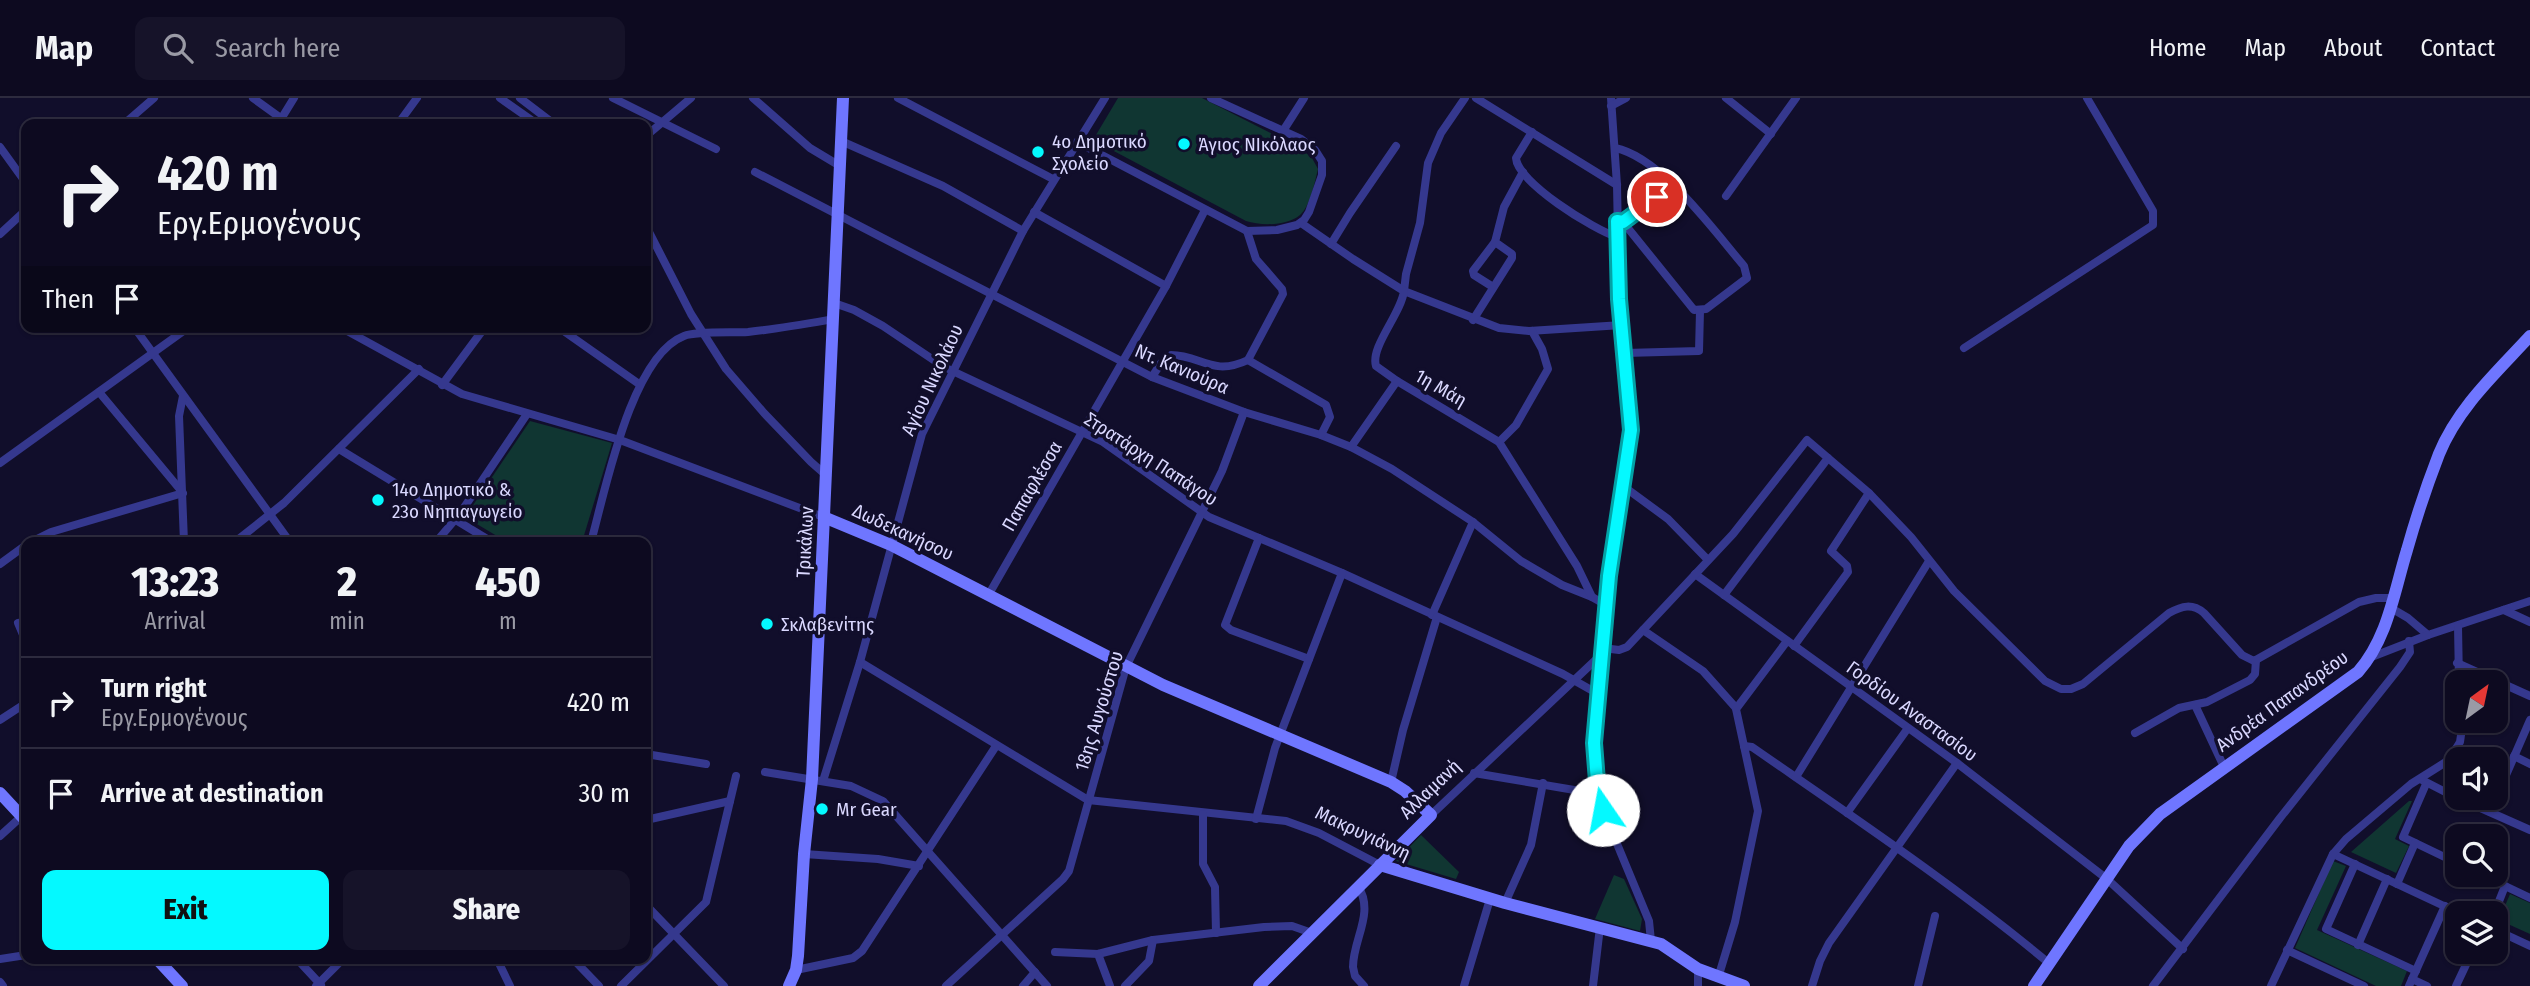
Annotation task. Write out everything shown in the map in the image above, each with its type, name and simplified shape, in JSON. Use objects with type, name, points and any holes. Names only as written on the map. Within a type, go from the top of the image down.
[{"type":"main road","name":"Τρικάλων","points":[[789,986],[796,970],[804,854],[818,780],[827,475],[843,98]]},
{"type":"main road","name":"Ανδρέα Παπανδρέου","points":[[2034,986],[2129,846],[2151,822],[2358,672],[2369,658],[2392,603],[2407,550],[2447,436],[2483,386],[2530,336]]},
{"type":"main road","name":"Δωδεκανήσου","points":[[826,518],[891,545],[1126,667],[1391,782],[1431,815]]},
{"type":"main road","points":[[0,793],[21,815]]},
{"type":"main road","name":"Αλλαμανή","points":[[1259,986],[1431,815]]},
{"type":"main road","name":"Μακρυγιάννη","points":[[1380,865],[1504,903],[1651,941],[1671,949],[1698,969],[1744,986]]},
{"type":"main road","points":[[162,964],[182,986]]},
{"type":"main road","points":[[796,970],[797,986]]},
{"type":"street","points":[[130,119],[154,98]]},
{"type":"street","points":[[253,98],[278,119]]},
{"type":"street","points":[[281,119],[294,98]]},
{"type":"street","points":[[402,119],[417,98]]},
{"type":"street","points":[[520,98],[547,119]]},
{"type":"street","points":[[613,98],[716,149]]},
{"type":"street","points":[[675,98],[682,105]]},
{"type":"street","points":[[651,132],[691,98]]},
{"type":"street","points":[[753,98],[810,148],[840,166]]},
{"type":"street","points":[[898,98],[1053,179]]},
{"type":"street","name":"Αγίου Νικολάου","points":[[818,780],[860,662],[919,442],[1023,231],[1105,98]]},
{"type":"street","points":[[1077,142],[1247,231],[1265,232],[1301,223],[1309,212],[1322,176],[1319,155],[1309,144],[1212,98]]},
{"type":"street","points":[[1283,131],[1304,98]]},
{"type":"street","points":[[1404,291],[1420,223],[1428,163],[1441,133],[1465,98]]},
{"type":"street","points":[[1476,98],[1617,185]]},
{"type":"street","points":[[1626,98],[1611,102],[1620,222],[1617,237],[1622,325],[1631,430],[1606,605],[1593,756],[1598,794],[1649,921],[1651,941]]},
{"type":"street","points":[[1726,98],[1771,134]]},
{"type":"street","points":[[1726,196],[1796,98]]},
{"type":"street","points":[[1964,348],[2153,225],[2153,211],[2087,98]]},
{"type":"street","points":[[503,99],[530,119]]},
{"type":"street","points":[[1532,132],[1516,159],[1523,172],[1577,218],[1600,232],[1617,237]]},
{"type":"street","points":[[841,141],[943,186],[1023,231]]},
{"type":"street","points":[[1331,244],[1396,146]]},
{"type":"street","points":[[0,147],[21,176]]},
{"type":"street","points":[[1615,148],[1631,153],[1673,185],[1748,274],[1744,281],[1706,309],[1694,310],[1620,222]]},
{"type":"street","name":"Ντ. Κανιούρα","points":[[755,172],[992,292],[1152,377],[1244,412],[1321,435],[1350,447],[1392,470],[1473,522],[1521,561],[1562,585],[1592,597]]},
{"type":"street","points":[[1493,287],[1473,271],[1495,242],[1504,207],[1523,172]]},
{"type":"street","points":[[1620,222],[1673,185]]},
{"type":"street","name":"Παπαφλέσσα","points":[[989,594],[1166,286],[1205,210]]},
{"type":"street","points":[[1034,212],[1166,286]]},
{"type":"street","points":[[0,234],[21,215]]},
{"type":"street","points":[[1301,223],[1404,291],[1492,327],[1532,331],[1622,325]]},
{"type":"street","points":[[1152,377],[1161,363],[1171,355],[1214,366],[1238,365],[1248,360],[1283,292],[1256,259],[1247,231]]},
{"type":"street","points":[[651,236],[691,314],[726,369],[811,462],[827,475]]},
{"type":"street","points":[[1474,320],[1512,256],[1495,242]]},
{"type":"street","name":"1η Μάη","points":[[1404,291],[1401,306],[1378,347],[1374,360],[1378,368],[1499,442],[1577,566],[1592,597]]},
{"type":"street","name":"Στρατάρχη Παπάγου","points":[[834,303],[854,310],[883,326],[953,371],[1082,431],[1117,451],[1202,512],[1574,679],[1600,695]]},
{"type":"street","points":[[1625,353],[1699,351],[1700,311]]},
{"type":"street","points":[[592,537],[639,384],[657,358],[671,344],[688,335],[751,332],[834,319]]},
{"type":"street","points":[[1499,442],[1516,425],[1548,369],[1542,349],[1532,331]]},
{"type":"street","points":[[138,333],[286,537]]},
{"type":"street","points":[[0,463],[181,333]]},
{"type":"street","name":"Δωδεκανήσου","points":[[351,333],[419,369],[442,385],[475,399],[620,440],[826,518]]},
{"type":"street","points":[[442,385],[481,333]]},
{"type":"street","points":[[567,333],[639,384]]},
{"type":"street","points":[[1248,360],[1326,405],[1330,417],[1321,435]]},
{"type":"street","points":[[242,537],[270,516],[419,369]]},
{"type":"street","points":[[1350,447],[1397,381]]},
{"type":"street","points":[[99,392],[183,493]]},
{"type":"street","points":[[183,396],[179,416],[184,537]]},
{"type":"street","name":"18ης Αυγούστου","points":[[946,986],[1068,874],[1126,667],[1228,457],[1244,412]]},
{"type":"street","points":[[441,537],[456,520],[527,414]]},
{"type":"street","points":[[1603,650],[1624,649],[1643,630],[1732,534],[1804,441],[1810,441],[1869,493],[1911,537],[1954,591],[2053,687],[2071,689],[2083,684],[2169,613],[2185,606],[2204,612],[2242,655],[2251,661],[2359,602],[2383,597],[2428,635]]},
{"type":"street","points":[[339,449],[484,537]]},
{"type":"street","points":[[1724,595],[1828,458]]},
{"type":"street","points":[[1623,486],[1668,519],[1708,560]]},
{"type":"street","points":[[41,537],[183,493]]},
{"type":"street","points":[[1718,978],[1735,922],[1757,815],[1736,708],[1847,572],[1847,566],[1831,551],[1869,493]]},
{"type":"street","points":[[1391,782],[1435,616],[1473,522]]},
{"type":"street","points":[[1259,538],[1225,625],[1231,630],[1309,659]]},
{"type":"street","points":[[0,564],[21,549]]},
{"type":"street","points":[[1796,777],[1929,561]]},
{"type":"street","points":[[1256,819],[1268,769],[1342,573]]},
{"type":"street","name":"Γορδίου Αναστασίου","points":[[1695,574],[1957,763],[2107,879],[2183,949]]},
{"type":"street","points":[[1592,597],[1606,605]]},
{"type":"street","points":[[2369,658],[2409,641],[2530,601]]},
{"type":"street","points":[[2504,610],[2530,622]]},
{"type":"street","points":[[18,623],[21,630]]},
{"type":"street","points":[[2458,626],[2458,670]]},
{"type":"street","points":[[1643,630],[1703,671],[1736,708]]},
{"type":"street","points":[[2153,986],[2280,818],[2400,667],[2410,652],[2409,641]]},
{"type":"street","name":"Αλλαμανή","points":[[1431,815],[1603,650]]},
{"type":"street","points":[[2136,733],[2179,708],[2207,702],[2250,680],[2255,672],[2256,660]]},
{"type":"street","name":"Μακρυγιάννη","points":[[860,662],[1088,800],[1301,825],[1380,865]]},
{"type":"street","points":[[2457,663],[2530,696]]},
{"type":"street","points":[[2196,705],[2224,767]]},
{"type":"street","points":[[0,720],[21,706]]},
{"type":"street","points":[[2490,812],[2530,720]]},
{"type":"street","points":[[1847,813],[1908,728]]},
{"type":"street","points":[[2271,986],[2333,853],[2354,832],[2445,763],[2456,752],[2462,733]]},
{"type":"street","points":[[796,970],[848,959],[859,954],[996,746]]},
{"type":"street","points":[[1744,746],[1752,747],[1897,848],[1996,919],[2050,964]]},
{"type":"street","points":[[651,755],[706,764]]},
{"type":"street","points":[[2514,756],[2530,764]]},
{"type":"street","points":[[1812,986],[1829,943],[1957,763]]},
{"type":"street","points":[[765,772],[857,788],[883,801],[1047,986]]},
{"type":"street","points":[[1474,773],[1598,794]]},
{"type":"street","points":[[651,957],[706,902],[736,776]]},
{"type":"street","points":[[2423,781],[2445,792]]},
{"type":"street","points":[[2423,781],[2403,837],[2445,857]]},
{"type":"street","points":[[1504,903],[1531,845],[1543,783]]},
{"type":"street","points":[[651,819],[730,801]]},
{"type":"street","points":[[2485,810],[2530,830]]},
{"type":"street","points":[[1203,814],[1202,862],[1215,887],[1216,933]]},
{"type":"street","points":[[0,836],[21,820]]},
{"type":"street","points":[[2397,884],[2415,843]]},
{"type":"street","points":[[2333,853],[2445,906],[2412,979]]},
{"type":"street","points":[[804,854],[878,859],[919,866]]},
{"type":"street","points":[[2355,864],[2326,930],[2358,945],[2427,986]]},
{"type":"street","points":[[2358,945],[2387,879]]},
{"type":"street","points":[[1358,886],[1365,913],[1353,967],[1355,976],[1364,986]]},
{"type":"street","points":[[2507,887],[2530,898]]},
{"type":"street","points":[[1464,986],[1490,898]]},
{"type":"street","points":[[651,910],[724,986]]},
{"type":"street","points":[[1918,986],[1935,916]]},
{"type":"street","points":[[1055,952],[1098,954],[1153,940],[1292,926],[1312,933]]},
{"type":"street","points":[[1593,986],[1601,926]]},
{"type":"street","points":[[2508,936],[2530,946]]},
{"type":"street","points":[[1125,986],[1149,961],[1153,940]]},
{"type":"street","points":[[2287,950],[2364,986]]},
{"type":"street","points":[[1098,954],[1110,986]]},
{"type":"street","points":[[0,959],[21,957]]},
{"type":"street","points":[[301,964],[319,985],[338,964]]},
{"type":"street","points":[[499,964],[510,986]]},
{"type":"street","points":[[578,964],[599,986]]},
{"type":"street","points":[[621,986],[643,964]]},
{"type":"street","points":[[2456,986],[2466,964]]},
{"type":"street","points":[[1698,969],[1698,986]]},
{"type":"street","points":[[1023,986],[1035,972]]},
{"type":"green space","points":[[1118,98],[1202,98],[1300,148],[1312,158],[1318,169],[1307,206],[1295,219],[1281,223],[1259,224],[1246,221],[1093,140]]},
{"type":"green space","points":[[530,421],[612,443],[584,537],[499,537],[465,517]]},
{"type":"green space","points":[[2412,801],[2395,839],[2409,846],[2396,873],[2351,852]]},
{"type":"green space","points":[[1421,835],[1459,872],[1456,879],[1396,861]]},
{"type":"green space","points":[[2333,861],[2346,866],[2317,930],[2407,971],[2401,986],[2376,986],[2295,948]]},
{"type":"green space","points":[[1614,875],[1624,879],[1642,919],[1640,931],[1595,919]]},
{"type":"green space","points":[[2510,894],[2530,903],[2530,934],[2508,924],[2507,901]]},
{"type":"place","name":"Άγιος ΝΙκόλαος","points":[[1184,144]]},
{"type":"place","name":"4ο Δημοτικό Σχολείο","points":[[1038,152]]},
{"type":"place","name":"14ο Δημοτικό & 23ο Νηπιαγωγείο","points":[[378,500]]},
{"type":"place","name":"Σκλαβενίτης","points":[[767,624]]},
{"type":"place","name":"Mr Gear","points":[[822,809]]},
{"type":"route","points":[[1603,810],[1593,756],[1609,576],[1631,430],[1619,299],[1617,221],[1623,222],[1657,197]]}]
